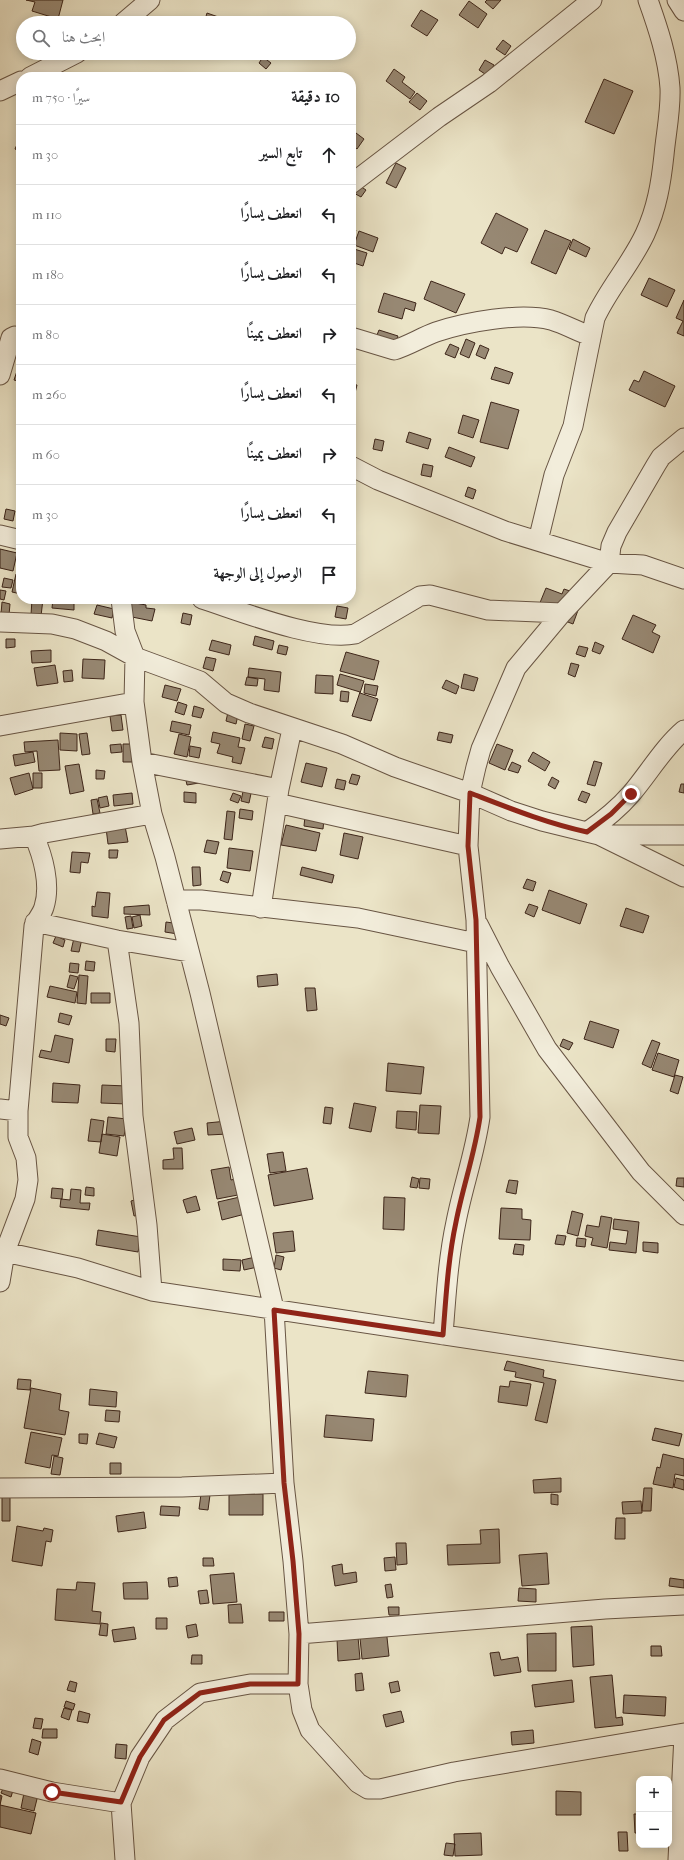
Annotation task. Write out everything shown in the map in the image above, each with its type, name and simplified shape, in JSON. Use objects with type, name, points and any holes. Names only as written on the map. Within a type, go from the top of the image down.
[{"type":"street","points":[[131,16],[150,0]]},
{"type":"street","points":[[356,180],[439,117],[489,83],[592,0]]},
{"type":"street","points":[[538,541],[554,475],[573,426],[590,336],[603,302],[644,236],[652,218],[660,191],[670,89],[665,55],[648,0]]},
{"type":"street","points":[[40,72],[64,60]]},
{"type":"street","points":[[0,91],[16,83]]},
{"type":"street","points":[[356,339],[394,350],[418,339],[451,327],[485,320],[534,317],[562,324],[590,336]]},
{"type":"street","points":[[0,375],[11,338],[16,336]]},
{"type":"street","points":[[443,1335],[450,1256],[456,1220],[477,1138],[480,1117],[479,989],[476,920],[468,846],[470,793],[481,749],[516,668],[562,613],[609,563],[611,546],[617,532],[656,465],[661,457],[684,438]]},
{"type":"street","points":[[356,469],[378,480],[506,531],[609,563],[643,565],[684,579]]},
{"type":"street","points":[[0,535],[16,539]]},
{"type":"street","points":[[218,604],[297,628],[344,636],[355,634],[420,596],[430,595],[488,610],[562,613]]},
{"type":"street","points":[[122,604],[125,631],[135,657],[134,702],[142,762],[152,814],[189,952],[274,1310],[284,1483],[293,1561],[299,1634],[298,1684],[302,1710],[310,1730],[358,1783],[368,1789],[380,1789],[462,1771],[684,1734],[678,1860]]},
{"type":"street","points":[[0,622],[52,624],[75,629],[106,641],[135,657],[200,681],[226,703],[292,729],[342,744],[395,767],[470,793],[511,810],[542,821],[593,834],[684,877]]},
{"type":"street","points":[[0,726],[134,702]]},
{"type":"street","points":[[261,908],[278,796],[292,729]]},
{"type":"street","points":[[593,834],[631,794],[673,739],[684,730]]},
{"type":"street","points":[[142,762],[468,846]]},
{"type":"street","points":[[0,839],[34,836],[152,814]]},
{"type":"street","points":[[593,834],[684,835]]},
{"type":"street","points":[[0,1282],[3,1252],[25,1199],[28,1180],[26,1158],[9,1110],[35,922],[44,908],[46,888],[41,852],[34,836]]},
{"type":"street","points":[[176,900],[201,900],[358,918],[476,943]]},
{"type":"street","points":[[476,920],[500,967],[547,1049],[641,1172],[684,1215]]},
{"type":"street","points":[[35,922],[118,940],[189,952]]},
{"type":"street","points":[[118,940],[129,1023],[133,1116],[147,1225],[152,1291]]},
{"type":"street","points":[[3,1252],[78,1268],[152,1291],[684,1371]]},
{"type":"street","points":[[0,1488],[182,1486],[284,1483]]},
{"type":"street","points":[[299,1634],[605,1609],[684,1605]]},
{"type":"street","points":[[125,1860],[121,1802],[140,1757],[164,1720],[200,1693],[250,1684],[298,1684]]},
{"type":"street","points":[[0,1779],[52,1792],[121,1802]]},
{"type":"building","points":[[26,0],[63,0],[59,16],[48,16],[32,11],[35,2]]},
{"type":"building","points":[[487,0],[501,0],[493,9],[485,2]]},
{"type":"building","points":[[469,1],[487,14],[478,28],[459,15]]},
{"type":"building","points":[[421,10],[438,20],[427,36],[411,26]]},
{"type":"building","points":[[207,13],[216,16],[206,16]]},
{"type":"building","points":[[503,40],[511,46],[505,55],[496,49]]},
{"type":"building","points":[[261,60],[267,60],[271,63],[266,69],[259,63]]},
{"type":"building","points":[[485,60],[494,65],[488,76],[479,70]]},
{"type":"building","points":[[394,69],[405,77],[402,82],[415,92],[410,99],[386,81]]},
{"type":"building","points":[[604,79],[633,91],[614,134],[585,122]]},
{"type":"building","points":[[417,93],[427,101],[420,110],[409,102]]},
{"type":"building","points":[[356,133],[364,139],[357,149],[356,148]]},
{"type":"building","points":[[396,163],[406,168],[396,188],[386,183]]},
{"type":"building","points":[[357,184],[366,190],[361,197],[356,194]]},
{"type":"building","points":[[496,213],[528,229],[517,252],[505,247],[502,254],[481,243]]},
{"type":"building","points":[[545,230],[571,241],[556,274],[531,263]]},
{"type":"building","points":[[359,231],[378,238],[373,252],[356,246],[356,239]]},
{"type":"building","points":[[573,239],[590,248],[586,257],[569,249]]},
{"type":"building","points":[[356,250],[367,253],[363,266],[356,264]]},
{"type":"building","points":[[649,278],[675,290],[667,307],[641,295]]},
{"type":"building","points":[[431,281],[465,294],[456,313],[424,299]]},
{"type":"building","points":[[384,293],[416,303],[414,311],[405,308],[402,319],[378,312]]},
{"type":"building","points":[[684,300],[684,336],[677,333],[683,321],[676,318]]},
{"type":"building","points":[[379,330],[398,336],[394,346],[375,340]]},
{"type":"building","points":[[466,339],[475,343],[469,358],[460,354]]},
{"type":"building","points":[[450,344],[459,348],[455,358],[445,354]]},
{"type":"building","points":[[480,345],[489,349],[485,359],[476,355]]},
{"type":"building","points":[[495,367],[513,373],[509,384],[491,379]]},
{"type":"building","points":[[644,371],[675,386],[665,407],[629,390],[634,380],[639,382]]},
{"type":"building","points":[[491,402],[519,410],[508,449],[480,442]]},
{"type":"building","points":[[463,415],[479,420],[473,438],[458,433]]},
{"type":"building","points":[[409,432],[431,439],[428,449],[406,442]]},
{"type":"building","points":[[375,439],[384,441],[382,451],[373,449]]},
{"type":"building","points":[[449,447],[475,457],[471,467],[445,457]]},
{"type":"building","points":[[423,464],[433,466],[431,477],[421,475]]},
{"type":"building","points":[[468,487],[476,490],[473,499],[465,496]]},
{"type":"building","points":[[6,509],[15,511],[13,521],[4,519]]},
{"type":"building","points":[[0,549],[16,553],[13,571],[0,568]]},
{"type":"building","points":[[16,574],[16,593],[12,592]]},
{"type":"building","points":[[4,578],[13,580],[11,588],[2,587]]},
{"type":"building","points":[[546,588],[562,594],[564,589],[576,593],[581,602],[573,624],[537,610]]},
{"type":"building","points":[[0,590],[6,591],[4,600],[0,599]]},
{"type":"building","points":[[2,602],[10,604],[9,615],[1,614]]},
{"type":"building","points":[[32,604],[42,604],[41,616],[31,615]]},
{"type":"building","points":[[52,604],[74,604],[74,610],[52,608]]},
{"type":"building","points":[[130,604],[146,605],[146,608],[155,609],[152,621],[127,616]]},
{"type":"building","points":[[97,605],[114,609],[112,618],[94,614]]},
{"type":"building","points":[[337,606],[348,608],[346,619],[335,617]]},
{"type":"building","points":[[183,613],[192,615],[190,625],[181,623]]},
{"type":"building","points":[[633,615],[656,625],[652,632],[660,636],[653,653],[622,639]]},
{"type":"building","points":[[255,636],[274,641],[272,650],[253,645]]},
{"type":"building","points":[[6,639],[15,639],[15,647],[6,648]]},
{"type":"building","points":[[212,640],[231,645],[229,655],[209,650]]},
{"type":"building","points":[[595,642],[604,646],[600,654],[592,651]]},
{"type":"building","points":[[279,645],[288,647],[286,655],[277,653]]},
{"type":"building","points":[[579,646],[588,648],[585,657],[576,654]]},
{"type":"building","points":[[51,650],[51,662],[32,663],[31,651]]},
{"type":"building","points":[[346,652],[379,661],[374,680],[340,671]]},
{"type":"building","points":[[206,657],[216,659],[213,671],[203,668]]},
{"type":"building","points":[[83,659],[105,660],[104,679],[82,678]]},
{"type":"building","points":[[571,663],[579,665],[575,677],[568,674]]},
{"type":"building","points":[[55,665],[58,683],[37,686],[34,668]]},
{"type":"building","points":[[249,668],[281,672],[279,692],[264,690],[265,679],[248,677]]},
{"type":"building","points":[[72,670],[73,681],[64,682],[63,671]]},
{"type":"building","points":[[340,674],[364,681],[360,693],[378,699],[371,721],[352,716],[360,692],[337,685]]},
{"type":"building","points":[[464,674],[478,678],[474,691],[461,688]]},
{"type":"building","points":[[316,675],[333,676],[333,694],[315,693]]},
{"type":"building","points":[[247,677],[258,679],[257,686],[245,685]]},
{"type":"building","points":[[446,680],[459,686],[456,694],[442,688]]},
{"type":"building","points":[[365,684],[378,686],[376,696],[364,693]]},
{"type":"building","points":[[165,685],[181,689],[177,701],[162,697]]},
{"type":"building","points":[[341,691],[349,692],[348,702],[340,701]]},
{"type":"building","points":[[178,702],[187,705],[184,715],[175,712]]},
{"type":"building","points":[[194,706],[204,709],[201,718],[192,716]]},
{"type":"building","points":[[228,712],[238,715],[236,724],[226,721]]},
{"type":"building","points":[[121,715],[123,730],[112,731],[110,716]]},
{"type":"building","points":[[172,721],[191,725],[189,735],[170,731]]},
{"type":"building","points":[[245,724],[254,726],[250,741],[242,739]]},
{"type":"building","points":[[213,732],[240,738],[238,747],[245,748],[241,764],[232,762],[233,757],[217,753],[220,744],[211,742]]},
{"type":"building","points":[[439,732],[453,735],[451,743],[437,740]]},
{"type":"building","points":[[60,733],[77,734],[77,751],[60,750]]},
{"type":"building","points":[[87,733],[90,754],[82,755],[79,734]]},
{"type":"building","points":[[179,734],[191,737],[187,757],[174,754]]},
{"type":"building","points":[[265,737],[274,739],[272,749],[262,747]]},
{"type":"building","points":[[58,740],[60,770],[39,771],[37,751],[25,752],[24,742]]},
{"type":"building","points":[[121,744],[122,752],[111,753],[110,745]]},
{"type":"building","points":[[123,744],[132,744],[132,762],[123,762]]},
{"type":"building","points":[[497,744],[513,750],[505,770],[489,763]]},
{"type":"building","points":[[190,746],[201,748],[199,758],[189,756]]},
{"type":"building","points":[[33,752],[35,762],[15,766],[13,755]]},
{"type":"building","points":[[533,752],[550,762],[545,771],[528,761]]},
{"type":"building","points":[[594,761],[602,763],[595,786],[587,784]]},
{"type":"building","points":[[512,762],[521,766],[518,773],[508,770]]},
{"type":"building","points":[[306,763],[327,768],[322,787],[301,782]]},
{"type":"building","points":[[79,764],[84,791],[70,794],[65,766]]},
{"type":"building","points":[[96,770],[105,771],[104,779],[96,779]]},
{"type":"building","points":[[29,773],[33,789],[15,795],[10,778]]},
{"type":"building","points":[[33,773],[42,773],[42,788],[33,788]]},
{"type":"building","points":[[352,774],[360,776],[357,785],[349,783]]},
{"type":"building","points":[[185,776],[205,782],[187,785]]},
{"type":"building","points":[[552,777],[559,781],[555,789],[548,785]]},
{"type":"building","points":[[337,779],[346,781],[344,790],[335,788]]},
{"type":"building","points":[[245,782],[253,784],[249,803],[241,801]]},
{"type":"building","points":[[681,784],[684,784],[684,793],[679,792]]},
{"type":"building","points":[[582,791],[590,794],[586,803],[578,800]]},
{"type":"building","points":[[184,792],[196,793],[196,803],[184,802]]},
{"type":"building","points":[[132,793],[133,804],[114,806],[113,795]]},
{"type":"building","points":[[233,793],[241,796],[238,803],[230,800]]},
{"type":"building","points":[[107,796],[109,806],[100,808],[98,798]]},
{"type":"building","points":[[97,799],[100,813],[93,814],[91,800]]},
{"type":"building","points":[[240,809],[253,811],[252,820],[239,818]]},
{"type":"building","points":[[227,811],[235,812],[232,840],[224,839]]},
{"type":"building","points":[[305,816],[324,819],[323,829],[304,826]]},
{"type":"building","points":[[286,825],[320,833],[316,851],[281,845]]},
{"type":"building","points":[[125,826],[128,842],[108,844],[106,828]]},
{"type":"building","points":[[344,833],[363,837],[358,859],[340,855]]},
{"type":"building","points":[[207,840],[219,842],[216,854],[204,852]]},
{"type":"building","points":[[229,848],[253,851],[250,871],[227,868]]},
{"type":"building","points":[[109,850],[118,850],[117,858],[109,858]]},
{"type":"building","points":[[72,852],[90,853],[88,863],[81,862],[80,873],[70,872]]},
{"type":"building","points":[[192,867],[200,867],[201,885],[193,886]]},
{"type":"building","points":[[302,867],[334,875],[332,883],[300,875]]},
{"type":"building","points":[[223,871],[231,873],[228,883],[220,880]]},
{"type":"building","points":[[527,879],[536,882],[533,891],[523,888]]},
{"type":"building","points":[[549,890],[587,904],[580,924],[542,910]]},
{"type":"building","points":[[97,892],[110,893],[108,918],[92,916],[92,906],[95,907]]},
{"type":"building","points":[[529,904],[538,907],[534,917],[525,913]]},
{"type":"building","points":[[149,905],[150,915],[124,914],[124,907]]},
{"type":"building","points":[[626,908],[649,916],[643,933],[620,926]]},
{"type":"building","points":[[140,915],[142,926],[134,928],[132,917]]},
{"type":"building","points":[[131,916],[133,928],[127,929],[125,917]]},
{"type":"building","points":[[166,922],[180,924],[178,934],[165,932]]},
{"type":"building","points":[[76,929],[84,930],[79,952],[71,951]]},
{"type":"building","points":[[56,936],[65,940],[63,947],[53,943]]},
{"type":"building","points":[[86,961],[95,962],[94,971],[85,970]]},
{"type":"building","points":[[70,963],[79,964],[78,973],[69,972]]},
{"type":"building","points":[[277,974],[278,985],[258,987],[257,976]]},
{"type":"building","points":[[70,975],[78,977],[74,989],[67,987]]},
{"type":"building","points":[[79,975],[88,976],[86,1004],[77,1003]]},
{"type":"building","points":[[50,986],[77,992],[75,1003],[47,997]]},
{"type":"building","points":[[305,988],[315,988],[317,1010],[307,1011]]},
{"type":"building","points":[[91,993],[110,993],[110,1003],[91,1003]]},
{"type":"building","points":[[60,1013],[72,1016],[69,1025],[58,1022]]},
{"type":"building","points":[[0,1015],[9,1018],[6,1026],[0,1024]]},
{"type":"building","points":[[590,1021],[619,1030],[613,1048],[584,1039]]},
{"type":"building","points":[[55,1035],[73,1039],[69,1063],[39,1057],[41,1050],[51,1052]]},
{"type":"building","points":[[106,1039],[116,1039],[115,1052],[106,1051]]},
{"type":"building","points":[[563,1039],[573,1043],[569,1050],[560,1046]]},
{"type":"building","points":[[652,1040],[660,1043],[651,1068],[642,1064]]},
{"type":"building","points":[[658,1053],[679,1060],[674,1077],[652,1070]]},
{"type":"building","points":[[388,1063],[424,1067],[421,1094],[386,1091]]},
{"type":"building","points":[[675,1075],[683,1077],[678,1094],[670,1091]]},
{"type":"building","points":[[53,1083],[80,1085],[78,1103],[52,1102]]},
{"type":"building","points":[[102,1085],[127,1086],[127,1104],[101,1103]]},
{"type":"building","points":[[354,1103],[376,1107],[371,1132],[349,1128]]},
{"type":"building","points":[[420,1105],[441,1106],[439,1134],[418,1133]]},
{"type":"building","points":[[325,1107],[333,1108],[331,1124],[323,1123]]},
{"type":"building","points":[[397,1111],[417,1112],[416,1130],[396,1128]]},
{"type":"building","points":[[108,1117],[127,1119],[124,1136],[106,1134]]},
{"type":"building","points":[[91,1119],[104,1121],[101,1142],[88,1141]]},
{"type":"building","points":[[227,1121],[228,1134],[208,1135],[207,1123]]},
{"type":"building","points":[[192,1128],[195,1140],[177,1144],[174,1132]]},
{"type":"building","points":[[102,1134],[120,1137],[117,1156],[99,1153]]},
{"type":"building","points":[[173,1148],[182,1148],[183,1169],[163,1169],[163,1160],[174,1159]]},
{"type":"building","points":[[283,1152],[286,1171],[270,1173],[267,1154]]},
{"type":"building","points":[[229,1167],[231,1180],[240,1178],[243,1194],[217,1199],[211,1170]]},
{"type":"building","points":[[307,1168],[313,1199],[274,1206],[268,1175]]},
{"type":"building","points":[[412,1177],[419,1179],[417,1188],[410,1187]]},
{"type":"building","points":[[420,1178],[430,1179],[429,1189],[419,1188]]},
{"type":"building","points":[[677,1178],[684,1178],[684,1187],[676,1186]]},
{"type":"building","points":[[509,1180],[518,1181],[516,1194],[506,1192]]},
{"type":"building","points":[[86,1187],[94,1188],[94,1196],[85,1195]]},
{"type":"building","points":[[52,1188],[63,1189],[62,1199],[51,1198]]},
{"type":"building","points":[[71,1189],[81,1190],[80,1203],[90,1203],[89,1210],[60,1207],[61,1199],[70,1200]]},
{"type":"building","points":[[196,1196],[200,1210],[187,1213],[183,1200]]},
{"type":"building","points":[[244,1196],[249,1213],[222,1220],[218,1202]]},
{"type":"building","points":[[384,1197],[405,1198],[404,1230],[383,1229]]},
{"type":"building","points":[[141,1198],[144,1214],[134,1216],[131,1201]]},
{"type":"building","points":[[501,1208],[522,1209],[522,1219],[531,1220],[530,1240],[499,1239]]},
{"type":"building","points":[[572,1211],[583,1214],[578,1236],[567,1233]]},
{"type":"building","points":[[601,1216],[612,1218],[607,1248],[591,1245],[593,1238],[585,1236],[587,1225],[599,1227]]},
{"type":"building","points":[[614,1219],[639,1222],[636,1253],[609,1250],[610,1242],[626,1244],[628,1231],[613,1229]]},
{"type":"building","points":[[98,1230],[141,1237],[138,1252],[96,1245]]},
{"type":"building","points":[[293,1231],[295,1251],[276,1253],[273,1233]]},
{"type":"building","points":[[557,1235],[566,1236],[564,1245],[555,1244]]},
{"type":"building","points":[[577,1238],[586,1239],[585,1247],[576,1246]]},
{"type":"building","points":[[643,1242],[658,1243],[658,1253],[643,1251]]},
{"type":"building","points":[[515,1244],[524,1245],[523,1255],[513,1254]]},
{"type":"building","points":[[276,1255],[284,1257],[281,1270],[274,1268]]},
{"type":"building","points":[[260,1256],[262,1266],[244,1270],[242,1260]]},
{"type":"building","points":[[223,1259],[241,1260],[240,1271],[223,1270]]},
{"type":"building","points":[[507,1361],[544,1370],[543,1377],[556,1380],[547,1423],[535,1420],[544,1383],[515,1377],[516,1372],[504,1370]]},
{"type":"building","points":[[368,1371],[408,1375],[406,1397],[365,1393]]},
{"type":"building","points":[[18,1379],[31,1380],[30,1390],[17,1389]]},
{"type":"building","points":[[510,1381],[531,1384],[527,1406],[498,1402],[500,1386],[509,1387]]},
{"type":"building","points":[[31,1388],[61,1394],[59,1410],[69,1412],[65,1435],[24,1428]]},
{"type":"building","points":[[90,1389],[117,1392],[116,1407],[89,1405]]},
{"type":"building","points":[[106,1410],[120,1411],[119,1422],[105,1421]]},
{"type":"building","points":[[326,1415],[374,1419],[372,1441],[324,1437]]},
{"type":"building","points":[[655,1428],[682,1434],[679,1446],[652,1440]]},
{"type":"building","points":[[31,1432],[62,1438],[58,1456],[52,1455],[50,1468],[25,1463]]},
{"type":"building","points":[[99,1433],[117,1437],[114,1448],[96,1444]]},
{"type":"building","points":[[79,1434],[88,1434],[87,1444],[79,1443]]},
{"type":"building","points":[[663,1454],[684,1459],[684,1476],[675,1474],[673,1488],[653,1484],[657,1467],[660,1468]]},
{"type":"building","points":[[54,1456],[63,1458],[60,1475],[51,1474]]},
{"type":"building","points":[[110,1463],[121,1463],[121,1474],[110,1474]]},
{"type":"building","points":[[561,1478],[561,1492],[534,1493],[533,1480]]},
{"type":"building","points":[[676,1478],[684,1480],[684,1490],[674,1487]]},
{"type":"building","points":[[644,1488],[652,1488],[651,1511],[642,1511]]},
{"type":"building","points":[[201,1494],[210,1495],[208,1510],[199,1509]]},
{"type":"building","points":[[263,1494],[263,1515],[229,1515],[229,1495]]},
{"type":"building","points":[[551,1494],[558,1495],[558,1505],[551,1504]]},
{"type":"building","points":[[2,1497],[10,1497],[10,1521],[2,1521]]},
{"type":"building","points":[[641,1501],[642,1513],[623,1514],[622,1502]]},
{"type":"building","points":[[161,1506],[180,1507],[179,1516],[160,1515]]},
{"type":"building","points":[[144,1512],[146,1528],[118,1532],[116,1516]]},
{"type":"building","points":[[616,1518],[625,1518],[625,1539],[615,1539]]},
{"type":"building","points":[[17,1526],[43,1531],[44,1528],[53,1530],[51,1542],[46,1541],[42,1566],[12,1561]]},
{"type":"building","points":[[499,1529],[500,1563],[448,1565],[447,1545],[481,1544],[480,1530]]},
{"type":"building","points":[[396,1543],[406,1543],[407,1564],[397,1565]]},
{"type":"building","points":[[547,1553],[549,1584],[522,1586],[519,1555]]},
{"type":"building","points":[[395,1557],[396,1570],[385,1571],[384,1558]]},
{"type":"building","points":[[203,1558],[213,1558],[214,1566],[203,1566]]},
{"type":"building","points":[[342,1564],[343,1574],[356,1572],[357,1582],[335,1586],[332,1566]]},
{"type":"building","points":[[234,1573],[237,1602],[213,1604],[210,1575]]},
{"type":"building","points":[[177,1577],[178,1586],[169,1587],[168,1578]]},
{"type":"building","points":[[670,1578],[684,1580],[684,1588],[669,1586]]},
{"type":"building","points":[[77,1582],[95,1583],[92,1611],[101,1612],[100,1624],[55,1620],[57,1589],[76,1590]]},
{"type":"building","points":[[147,1582],[148,1599],[124,1599],[123,1583]]},
{"type":"building","points":[[391,1584],[393,1597],[387,1598],[385,1585]]},
{"type":"building","points":[[519,1588],[536,1589],[536,1602],[518,1601]]},
{"type":"building","points":[[207,1590],[209,1603],[200,1604],[198,1591]]},
{"type":"building","points":[[241,1604],[243,1623],[229,1623],[228,1605]]},
{"type":"building","points":[[388,1607],[399,1607],[399,1615],[389,1615]]},
{"type":"building","points":[[269,1612],[284,1612],[284,1621],[269,1621]]},
{"type":"building","points":[[156,1618],[167,1618],[167,1629],[156,1629]]},
{"type":"building","points":[[101,1623],[108,1624],[107,1636],[99,1635]]},
{"type":"building","points":[[196,1624],[198,1636],[188,1638],[186,1626]]},
{"type":"building","points":[[592,1626],[594,1665],[573,1667],[571,1627]]},
{"type":"building","points":[[134,1627],[136,1639],[114,1642],[112,1630]]},
{"type":"building","points":[[386,1628],[389,1656],[362,1659],[360,1638]]},
{"type":"building","points":[[556,1633],[556,1671],[528,1671],[527,1634]]},
{"type":"building","points":[[358,1637],[360,1659],[338,1661],[337,1639]]},
{"type":"building","points":[[651,1646],[661,1646],[662,1656],[651,1656]]},
{"type":"building","points":[[499,1652],[501,1660],[518,1657],[521,1672],[494,1676],[490,1653]]},
{"type":"building","points":[[192,1655],[202,1655],[202,1664],[191,1664]]},
{"type":"building","points":[[362,1673],[364,1690],[356,1691],[355,1674]]},
{"type":"building","points":[[612,1675],[616,1718],[622,1717],[623,1725],[595,1728],[590,1677]]},
{"type":"building","points":[[572,1680],[574,1702],[535,1707],[532,1685]]},
{"type":"building","points":[[70,1681],[77,1683],[75,1692],[67,1690]]},
{"type":"building","points":[[398,1681],[400,1691],[391,1693],[389,1683]]},
{"type":"building","points":[[624,1695],[666,1697],[665,1716],[623,1713]]},
{"type":"building","points":[[66,1701],[75,1704],[73,1710],[64,1707]]},
{"type":"building","points":[[64,1708],[72,1710],[69,1720],[61,1717]]},
{"type":"building","points":[[79,1711],[90,1714],[88,1723],[77,1721]]},
{"type":"building","points":[[401,1711],[404,1722],[386,1727],[383,1715]]},
{"type":"building","points":[[35,1718],[43,1719],[41,1729],[33,1728]]},
{"type":"building","points":[[43,1729],[57,1729],[57,1738],[42,1738]]},
{"type":"building","points":[[533,1730],[534,1743],[512,1745],[511,1732]]},
{"type":"building","points":[[32,1739],[41,1742],[38,1755],[29,1752]]},
{"type":"building","points":[[116,1744],[127,1745],[126,1759],[115,1758]]},
{"type":"building","points":[[5,1784],[14,1787],[11,1797],[1,1793]]},
{"type":"building","points":[[25,1788],[39,1791],[34,1811],[21,1808]]},
{"type":"building","points":[[556,1791],[581,1792],[581,1815],[556,1815]]},
{"type":"building","points":[[0,1805],[36,1813],[31,1834],[0,1827]]},
{"type":"building","points":[[634,1814],[636,1814],[636,1833]]},
{"type":"building","points":[[618,1832],[627,1832],[628,1851],[619,1851]]},
{"type":"building","points":[[481,1833],[482,1855],[455,1856],[454,1834]]},
{"type":"building","points":[[446,1843],[455,1844],[453,1856],[444,1855]]},
{"type":"route","points":[[52,1792],[121,1802],[140,1757],[164,1720],[200,1693],[250,1684],[298,1684],[299,1634],[293,1561],[284,1483],[274,1310],[443,1335],[450,1256],[456,1220],[477,1138],[480,1117],[479,989],[476,920],[468,846],[470,793],[542,821],[587,832],[602,822],[631,794]]}]
